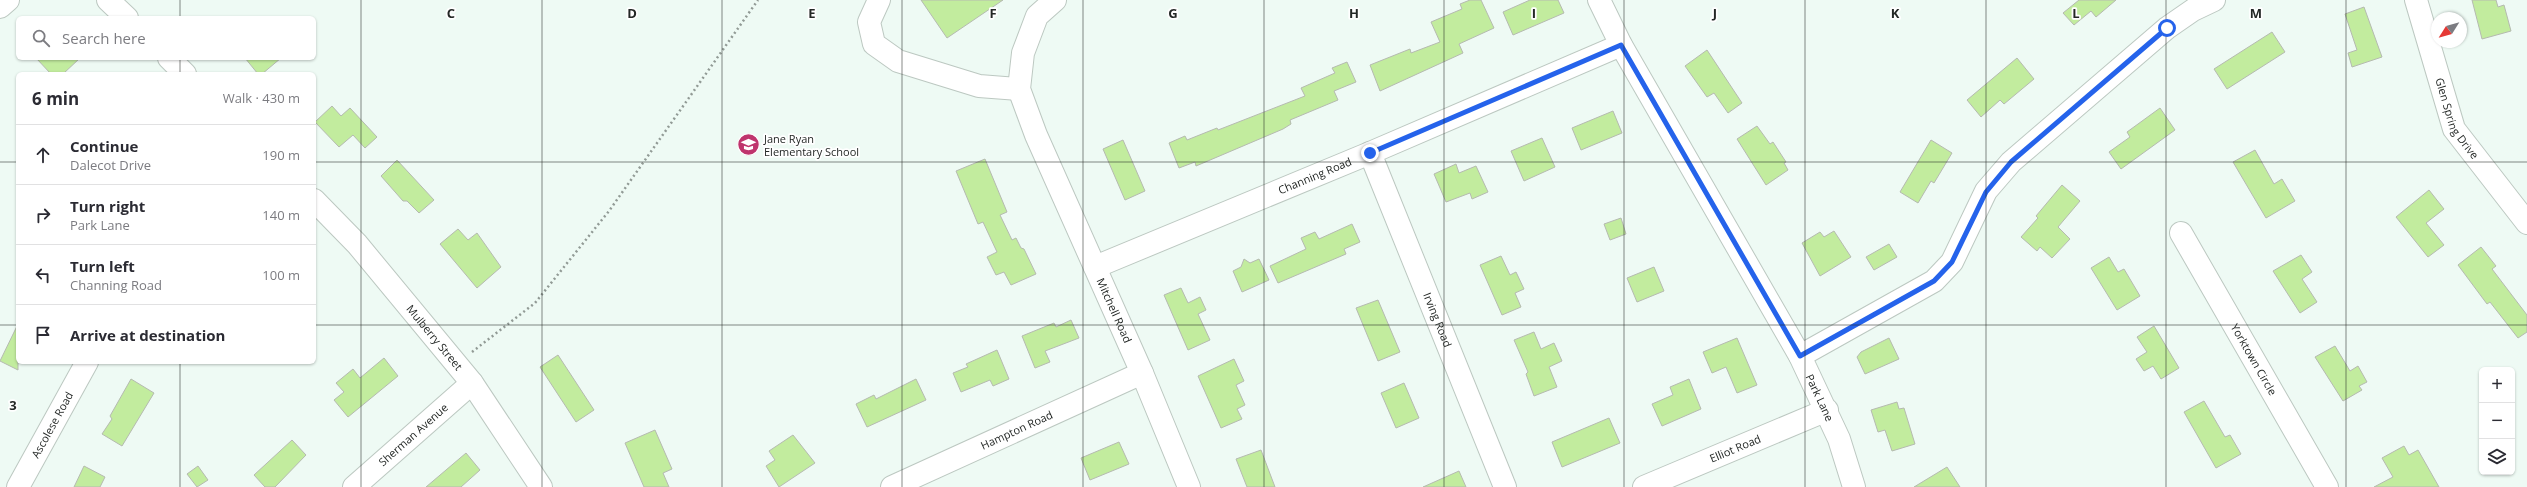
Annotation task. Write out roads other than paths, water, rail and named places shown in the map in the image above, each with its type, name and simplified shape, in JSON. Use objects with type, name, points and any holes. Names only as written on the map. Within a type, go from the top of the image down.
[{"type":"street","points":[[0,7],[8,0]]},
{"type":"street","points":[[108,0],[125,16]]},
{"type":"street","points":[[880,0],[868,22],[874,44],[898,61],[979,86],[1019,89],[1023,53],[1037,16],[1055,0]]},
{"type":"street","name":"Park Lane","points":[[1599,0],[1621,45],[1800,356],[1840,439],[1854,487]]},
{"type":"street","points":[[1800,356],[1934,281],[1952,262],[1986,192],[2011,162],[2167,28],[2193,10],[2214,0]]},
{"type":"street","name":"Glen Spring Drive","points":[[2416,0],[2454,129],[2527,223]]},
{"type":"street","name":"Channing Road","points":[[1095,267],[1370,153],[1621,45]]},
{"type":"street","points":[[170,60],[183,72]]},
{"type":"street","name":"Mitchell Road","points":[[1019,89],[1036,135],[1142,373],[1189,487]]},
{"type":"street","name":"Irving Road","points":[[1370,153],[1505,487]]},
{"type":"street","name":"Mulberry Street","points":[[316,202],[357,244],[472,383],[541,487]]},
{"type":"street","name":"Yorktown Circle","points":[[2181,233],[2327,487]]},
{"type":"street","name":"Ascolese Road","points":[[18,487],[86,364]]},
{"type":"street","name":"Hampton Road","points":[[892,487],[1142,373]]},
{"type":"street","name":"Sherman Avenue","points":[[354,487],[472,383]]},
{"type":"street","name":"Elliot Road","points":[[1644,487],[1827,410]]},
{"type":"place","name":"Jane Ryan Elementary School","points":[[749,145]]}]
